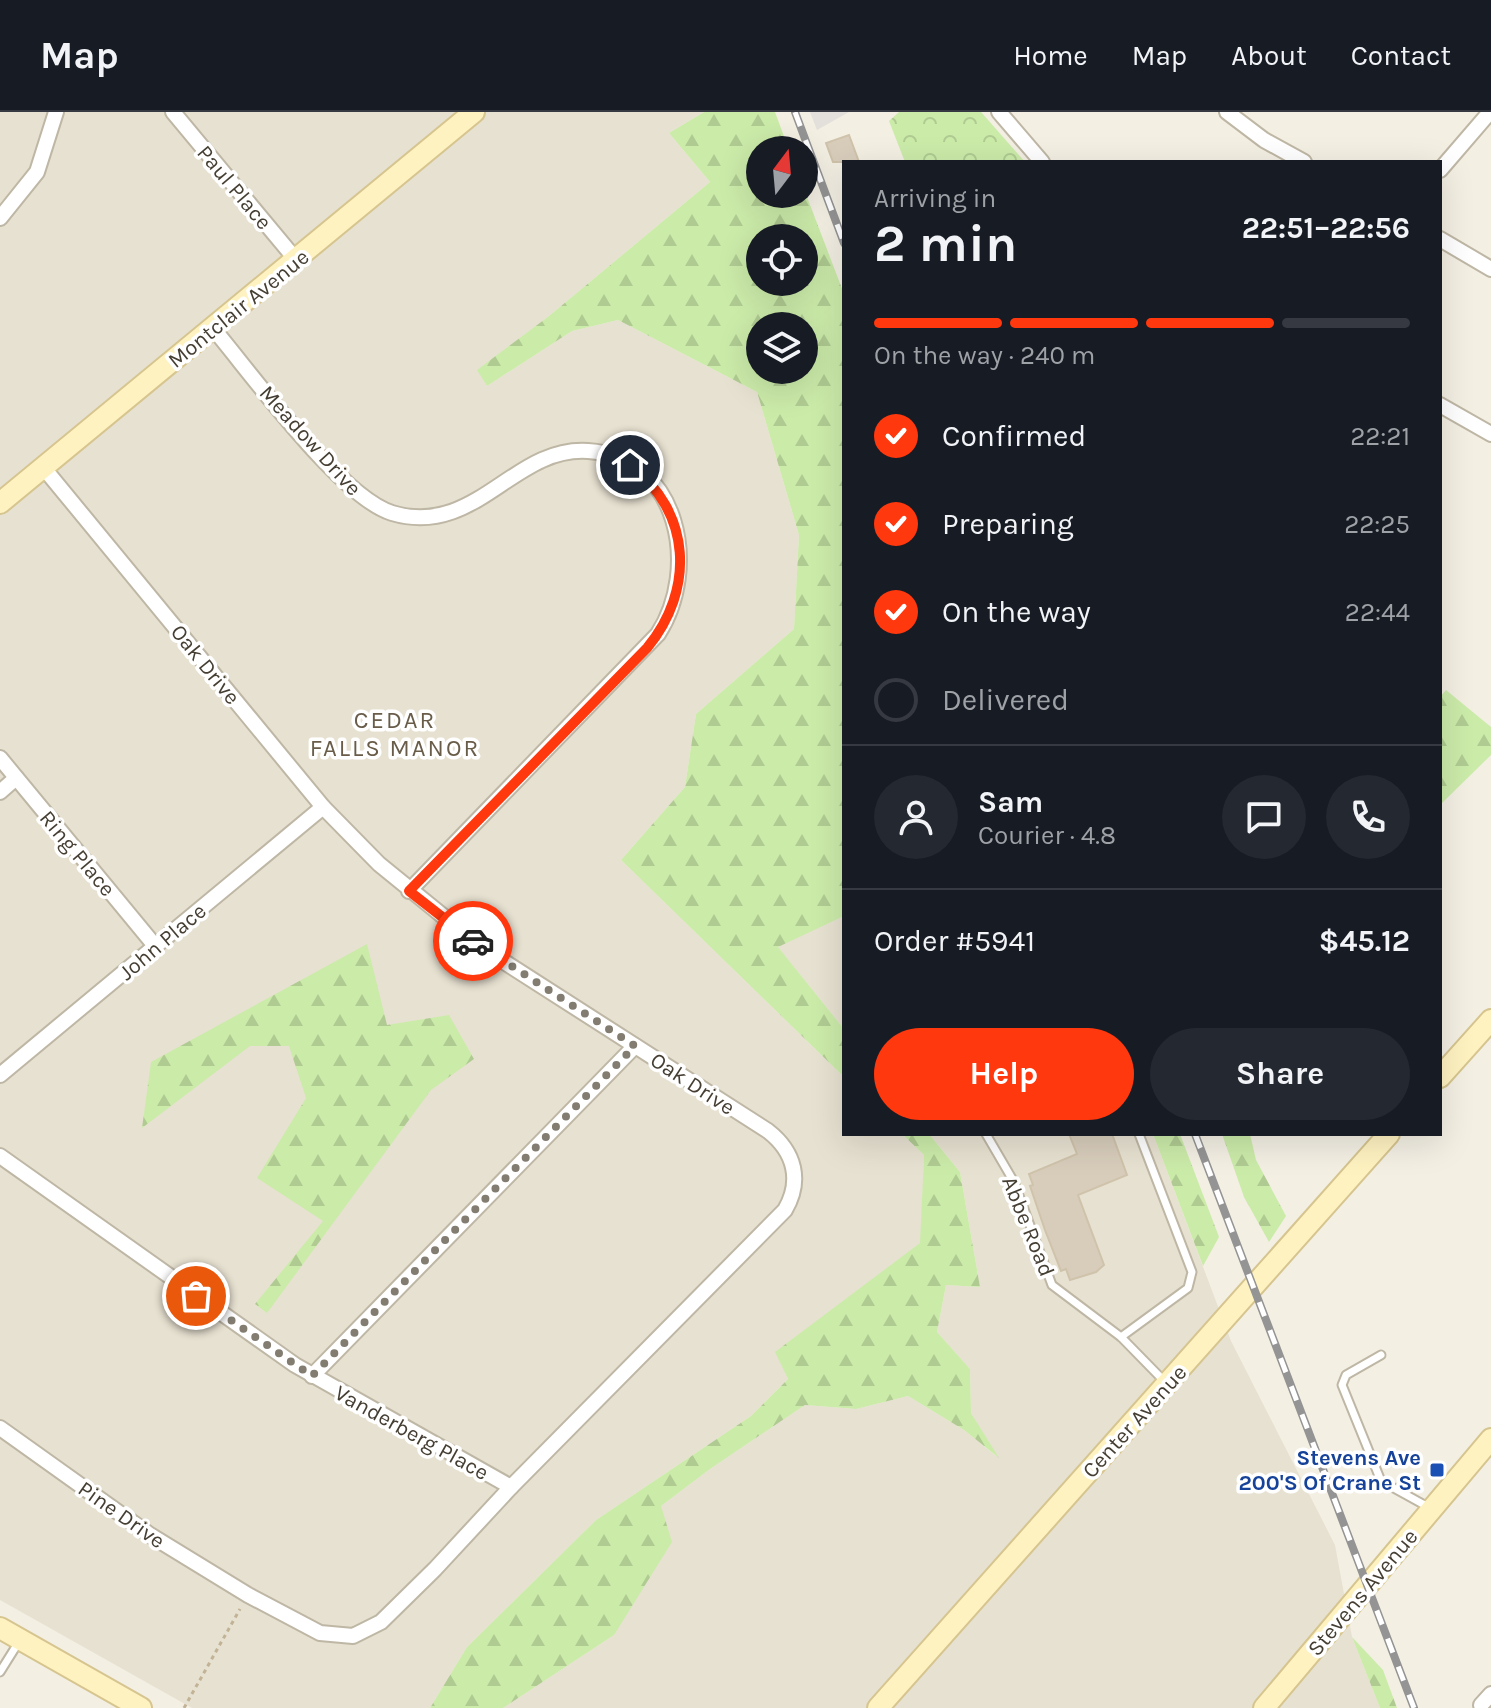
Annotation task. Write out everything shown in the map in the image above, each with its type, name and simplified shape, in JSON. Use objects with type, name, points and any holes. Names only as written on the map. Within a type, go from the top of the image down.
[{"type":"street","points":[[0,218],[37,172],[56,112]]},
{"type":"street","name":"Paul Place","points":[[173,112],[297,261]]},
{"type":"street","name":"Montclair Avenue","points":[[0,503],[474,112]]},
{"type":"street","points":[[999,112],[1040,160]]},
{"type":"street","points":[[1227,112],[1264,140],[1300,160]]},
{"type":"street","points":[[1442,168],[1490,112]]},
{"type":"street","points":[[1442,240],[1491,269]]},
{"type":"street","name":"Meadow Drive","points":[[212,327],[345,484],[379,508],[423,517],[455,512],[540,461],[564,452],[589,451],[617,458],[642,474],[654,486],[673,518],[681,570],[675,604],[658,634],[409,891]]},
{"type":"street","points":[[1442,406],[1491,434]]},
{"type":"street","name":"Oak Drive","points":[[43,467],[323,807],[409,891],[481,947],[777,1138],[790,1156],[794,1190],[785,1210],[381,1622],[361,1634],[339,1637],[320,1633],[248,1595]]},
{"type":"street","name":"Ring Place","points":[[0,758],[156,947]]},
{"type":"street","points":[[0,792],[16,778]]},
{"type":"street","name":"John Place","points":[[0,1075],[323,807]]},
{"type":"street","points":[[1442,1075],[1491,1020]]},
{"type":"street","points":[[312,1376],[635,1046]]},
{"type":"street","name":"Center Avenue","points":[[878,1708],[1387,1136]]},
{"type":"street","name":"Vanderberg Place","points":[[0,1156],[312,1376],[511,1487]]},
{"type":"street","name":"Pine Drive","points":[[0,1428],[150,1535],[248,1595]]},
{"type":"street","name":"Stevens Avenue","points":[[1264,1708],[1491,1439]]},
{"type":"street","points":[[0,1628],[141,1708]]},
{"type":"lane","name":"Abbe Road","points":[[987,1136],[1014,1182],[1052,1285],[1121,1337],[1167,1384]]},
{"type":"lane","points":[[1121,1337],[1188,1288],[1192,1272],[1140,1136]]},
{"type":"lane","points":[[1381,1355],[1346,1375],[1342,1385],[1381,1481],[1432,1509]]},
{"type":"lane","points":[[0,1672],[20,1640]]},
{"type":"path","points":[[184,1708],[248,1595]]},
{"type":"shaded area","points":[[0,112],[704,112],[669,133],[710,182],[549,316],[478,370],[487,386],[572,331],[618,320],[757,392],[799,535],[794,629],[696,714],[685,787],[621,860],[842,1075],[842,1136],[904,1136],[924,1155],[921,1243],[776,1352],[788,1379],[751,1416],[596,1520],[467,1647],[430,1708],[192,1708],[0,1600]]},
{"type":"shaded area","points":[[810,112],[849,112],[817,130]]},
{"type":"shaded area","points":[[842,917],[842,1027],[777,946]]},
{"type":"shaded area","points":[[931,1136],[1154,1136],[1231,1341],[1335,1545],[1352,1637],[1380,1708],[503,1708],[614,1635],[661,1506],[805,1405],[856,1409],[908,1396],[964,1430],[996,1456],[971,1413],[970,1369],[937,1332],[946,1285],[980,1287],[960,1172]]},
{"type":"green space","points":[[704,112],[775,112],[784,136],[746,136],[746,208],[811,208],[817,224],[746,224],[746,296],[818,296],[818,226],[842,289],[842,917],[778,947],[842,1027],[842,1075],[621,860],[685,787],[696,714],[794,629],[799,535],[757,392],[618,320],[572,331],[487,386],[477,370],[549,316],[710,182],[669,133]]},
{"type":"green space","points":[[899,112],[981,112],[1023,160],[904,160],[889,121]]},
{"type":"green space","points":[[1446,690],[1491,727],[1491,755],[1442,803],[1442,695]]},
{"type":"green space","points":[[367,944],[387,1025],[449,1015],[474,1059],[431,1090],[267,1313],[255,1304],[323,1221],[257,1178],[306,1098],[289,1046],[250,1046],[142,1128],[151,1062]]},
{"type":"green space","points":[[904,1136],[931,1136],[960,1172],[980,1287],[946,1285],[937,1332],[970,1369],[971,1413],[999,1458],[964,1430],[908,1396],[856,1409],[805,1405],[661,1506],[672,1542],[614,1635],[503,1708],[430,1708],[467,1647],[596,1520],[751,1416],[788,1379],[775,1352],[920,1243],[924,1155]]},
{"type":"green space","points":[[1154,1136],[1181,1136],[1219,1237],[1203,1266]]},
{"type":"green space","points":[[1223,1136],[1250,1136],[1256,1160],[1286,1216],[1269,1242],[1244,1197]]},
{"type":"green space","points":[[1352,1637],[1383,1670],[1397,1708],[1380,1708]]},
{"type":"building","points":[[849,135],[858,160],[833,162],[826,143]]},
{"type":"building","points":[[1070,1136],[1113,1136],[1127,1175],[1078,1195],[1104,1265],[1096,1272],[1070,1280],[1066,1269],[1061,1271],[1045,1230],[1029,1174],[1077,1154]]},
{"type":"railway","points":[[795,112],[842,238]]},
{"type":"railway","points":[[1196,1136],[1414,1708]]},
{"type":"way so far","points":[[196,1296],[312,1376],[635,1046],[473,941]]},
{"type":"place","name":"Stevens Ave 200'S Of Crane St","points":[[1437,1470]]},
{"type":"district","name":"CEDAR FALLS MANOR","points":[[395,734]]},
{"type":"route","points":[[473,941],[409,891],[647,648],[668,620],[675,604],[681,553],[673,518],[654,486],[630,465]]}]
